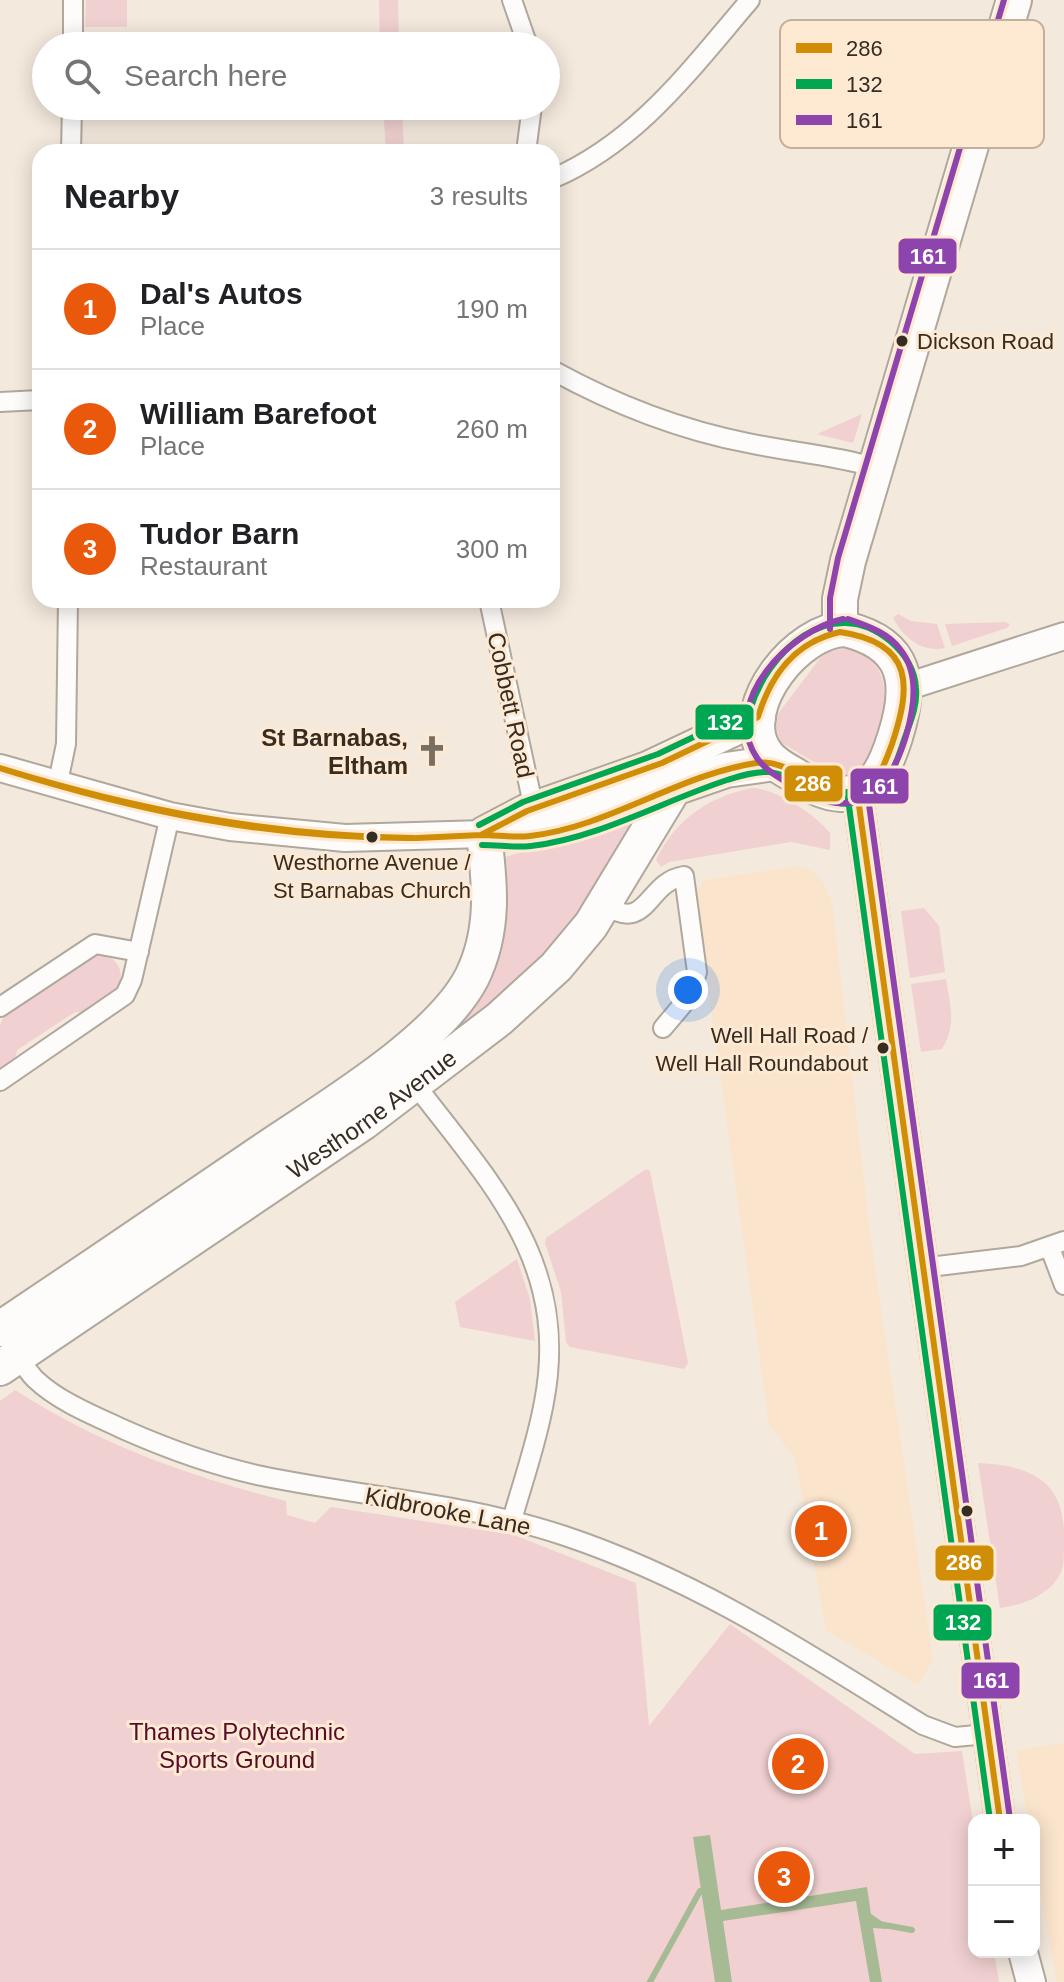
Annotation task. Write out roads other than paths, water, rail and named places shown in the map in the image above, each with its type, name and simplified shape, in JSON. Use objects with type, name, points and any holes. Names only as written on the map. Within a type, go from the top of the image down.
[{"type":"highway","points":[[1008,20],[1014,0]]},
{"type":"highway","points":[[840,629],[843,582],[874,467],[970,148]]},
{"type":"highway","points":[[840,629],[868,637],[890,654],[898,663],[906,687],[885,767],[876,779],[857,791],[832,793],[818,789],[775,763],[762,747],[758,717],[761,700],[784,666],[812,640],[840,629]]},
{"type":"highway","points":[[484,834],[534,809],[648,769],[758,717]]},
{"type":"highway","points":[[674,788],[726,770],[775,763]]},
{"type":"highway","name":"Westhorne Avenue","points":[[4,1346],[416,1085],[556,967],[605,905],[674,788]]},
{"type":"highway","name":"Westhorne Avenue","points":[[4,1346],[395,1057],[453,1006],[471,979],[483,950],[490,914],[484,834]]},
{"type":"main road","points":[[857,791],[999,1814]]},
{"type":"main road","points":[[1025,1958],[1031,1982]]},
{"type":"street","points":[[73,0],[73,32]]},
{"type":"street","points":[[512,0],[523,32]]},
{"type":"street","points":[[560,175],[595,158],[634,130],[664,101],[750,0]]},
{"type":"street","points":[[71,144],[72,120]]},
{"type":"street","points":[[527,144],[530,120]]},
{"type":"street","points":[[560,374],[618,402],[716,436],[833,455],[874,467]]},
{"type":"street","points":[[0,402],[32,400]]},
{"type":"street","points":[[57,787],[66,744],[68,608]]},
{"type":"street","name":"Cobbett Road","points":[[491,608],[534,809]]},
{"type":"street","points":[[906,687],[1064,636]]},
{"type":"street","points":[[0,768],[57,787],[170,816],[230,827],[330,838],[484,834],[533,836],[674,788]]},
{"type":"street","points":[[0,1081],[125,995],[139,952],[170,816]]},
{"type":"street","points":[[605,905],[622,915],[631,915],[639,911],[665,882],[684,876],[697,972],[690,996],[663,1028]]},
{"type":"street","points":[[0,1007],[95,944],[139,952]]},
{"type":"street","points":[[395,1057],[507,1204],[526,1239],[541,1280],[548,1316],[550,1356],[544,1403],[512,1520]]},
{"type":"street","points":[[921,1268],[1021,1256],[1057,1245],[1064,1285]]},
{"type":"street","name":"Kidbrooke Lane","points":[[4,1346],[34,1378],[69,1402],[150,1441],[258,1475],[512,1520],[618,1556],[739,1611],[923,1725],[955,1737],[987,1734]]},
{"type":"waterway","points":[[650,1982],[700,1891],[709,1890]]},
{"type":"waterway","points":[[879,1924],[912,1930]]},
{"type":"place","name":"Dickson Road","points":[[902,341]]},
{"type":"place","name":"St Barnabas, Eltham","points":[[432,751]]},
{"type":"place","name":"Westhorne Avenue / St Barnabas Church","points":[[372,837]]},
{"type":"place","name":"Well Hall Road / Well Hall Roundabout","points":[[883,1048]]},
{"type":"place","name":"Dal's Autos","points":[[821,1531]]},
{"type":"place","name":"William Barefoot","points":[[798,1764]]},
{"type":"place","name":"Tudor Barn","points":[[784,1877]]},
{"type":"park label","name":"Thames Polytechnic Sports Ground","points":[[237,1745]]}]
